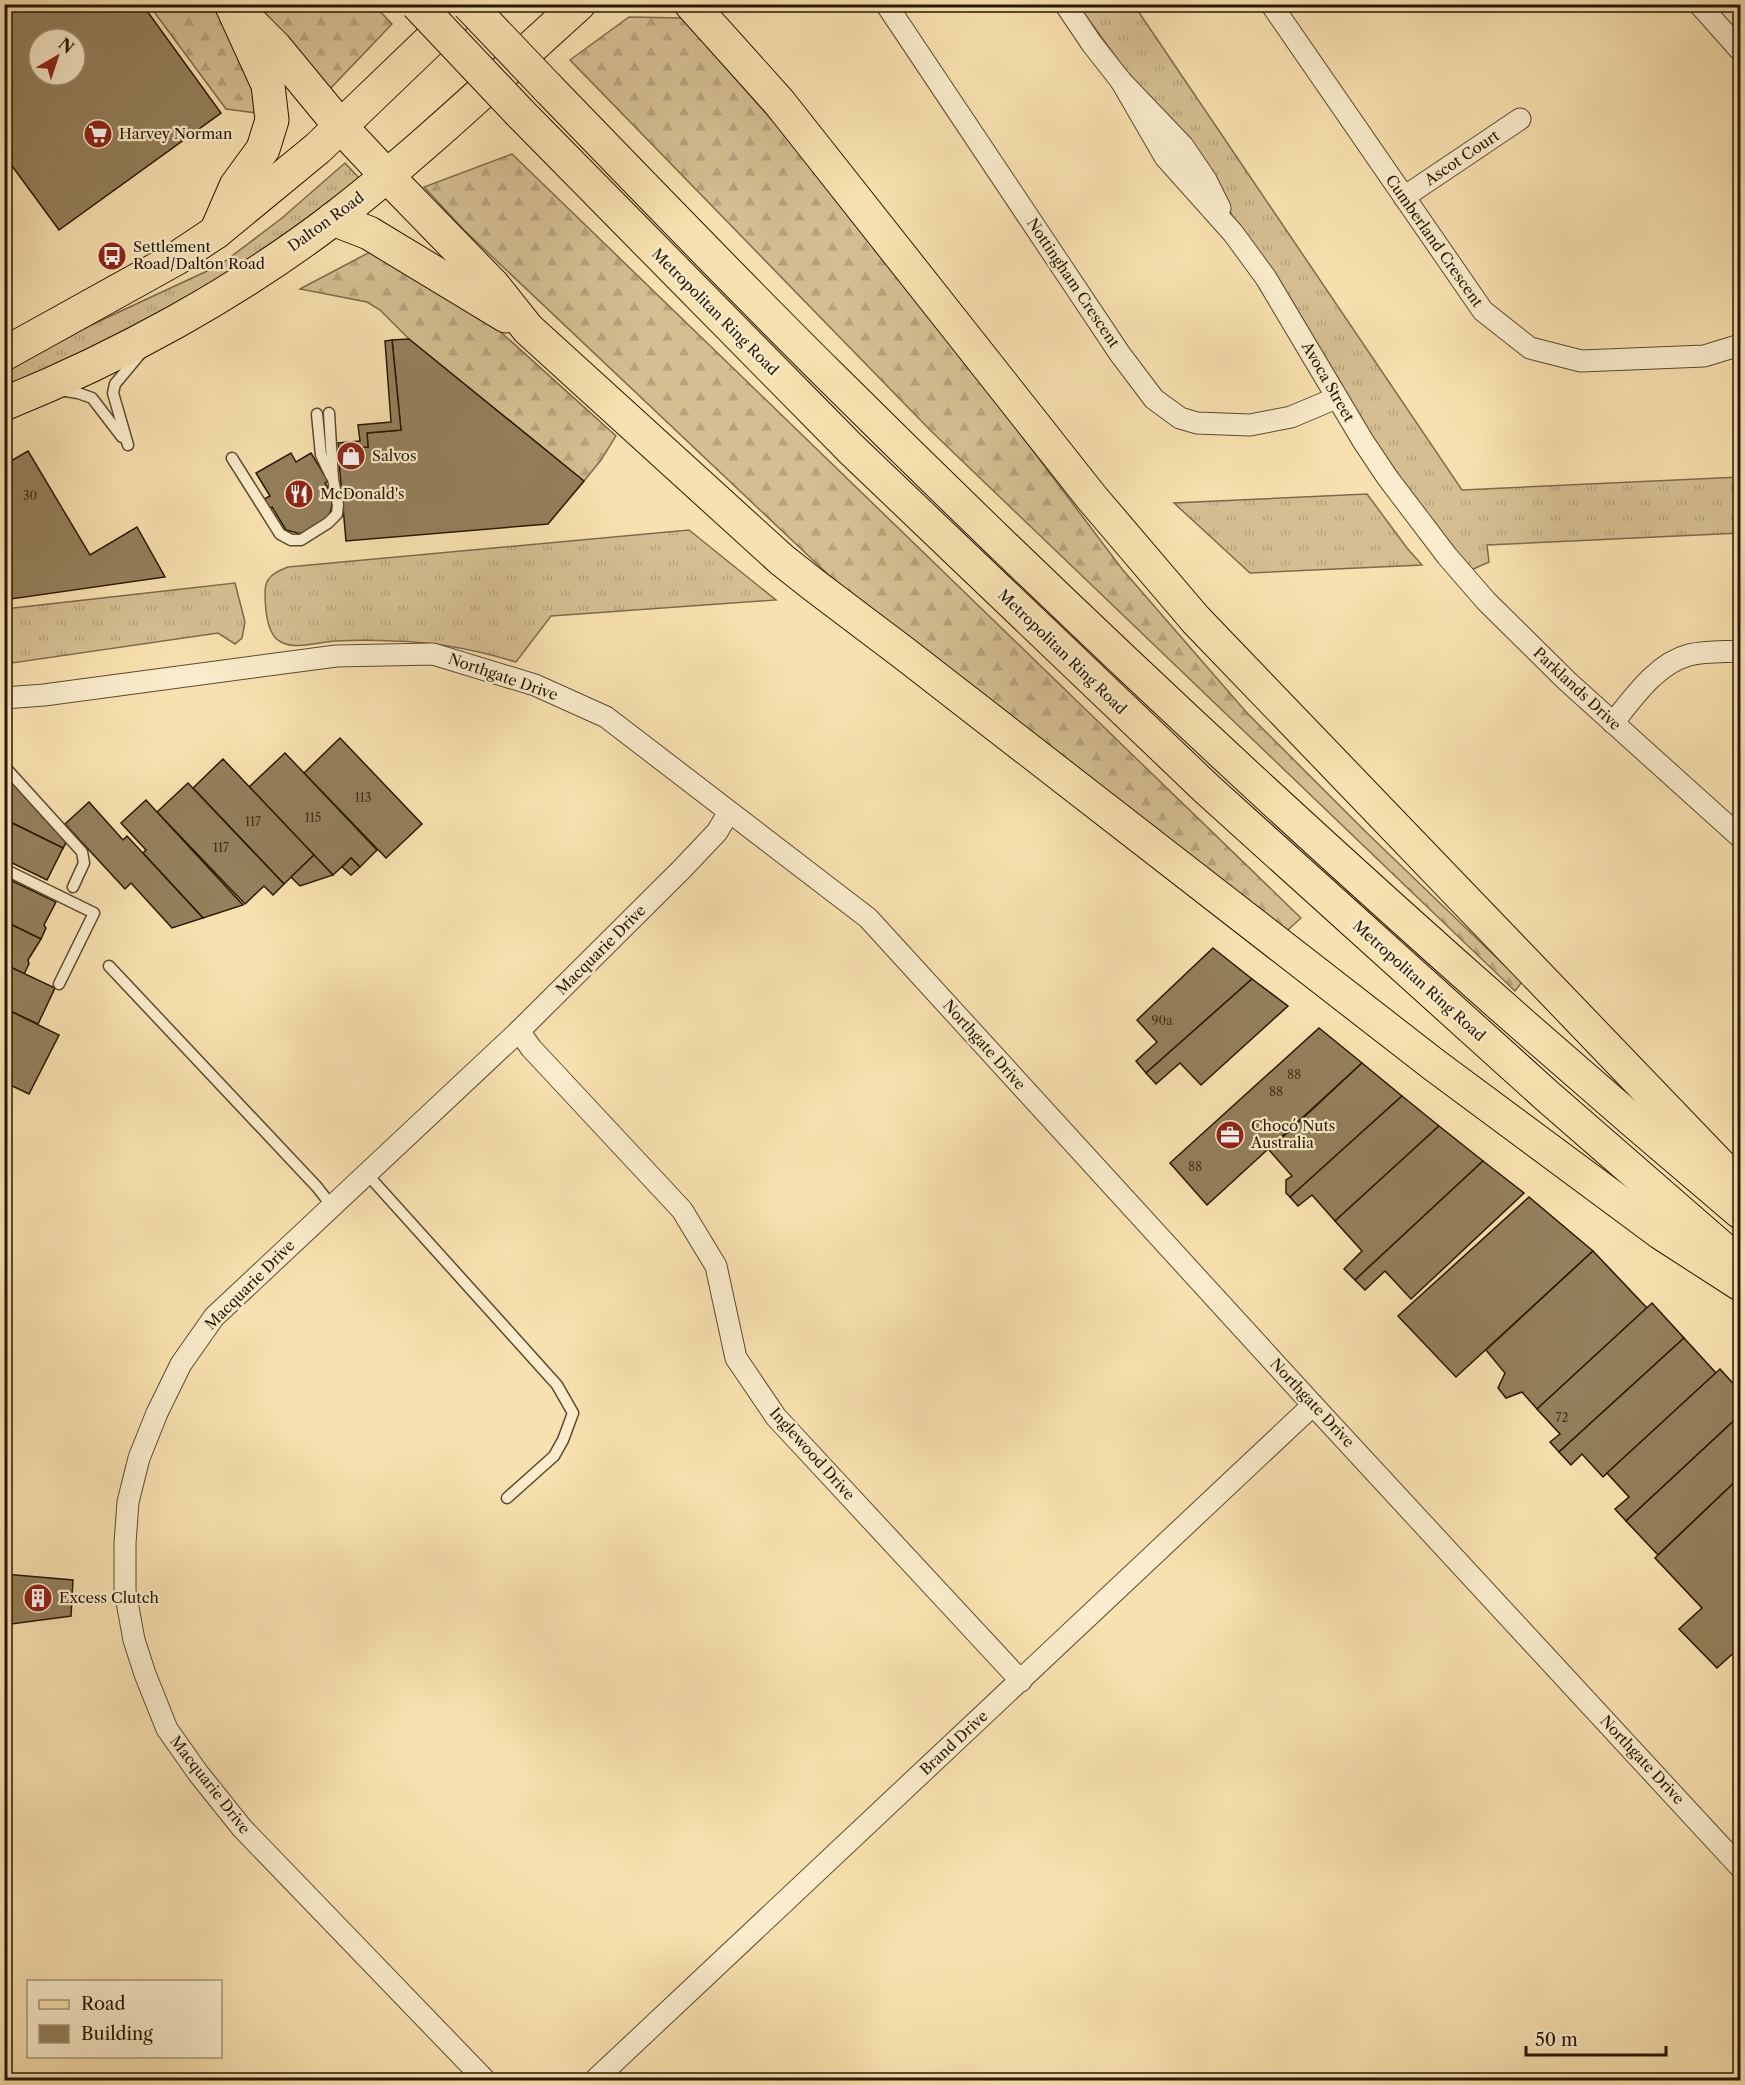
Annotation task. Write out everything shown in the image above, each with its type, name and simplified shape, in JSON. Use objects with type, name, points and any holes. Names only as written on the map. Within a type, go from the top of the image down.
[{"type":"main road","points":[[232,4],[275,47],[341,127],[493,285],[528,329],[782,560],[1433,1064],[1661,1233],[1740,1284]]},
{"type":"main road","points":[[216,231],[236,186],[263,149],[272,120],[268,85],[232,4]]},
{"type":"main road","name":"Metropolitan Ring Road","points":[[417,4],[520,113],[851,449],[1207,789],[1537,1087],[1740,1264]]},
{"type":"main road","points":[[7,351],[177,258],[216,231],[286,176],[341,127],[468,4],[830,376],[1213,745],[1454,964],[1611,1103],[1740,1212]]},
{"type":"main road","name":"Dalton Road","points":[[4,404],[100,361],[247,279],[333,219],[387,176],[579,4]]},
{"type":"main road","points":[[692,4],[779,102],[1092,498],[1196,620],[1740,1186]]},
{"type":"main road","points":[[333,219],[369,233],[528,329]]},
{"type":"street","name":"Nottingham Crescent","points":[[886,4],[1120,354],[1154,399],[1180,418],[1197,423],[1250,425],[1291,417],[1336,398]]},
{"type":"street","name":"Avoca Street","points":[[1065,4],[1121,81],[1165,157],[1233,233],[1266,278],[1336,398],[1387,477],[1427,529]]},
{"type":"street","name":"Cumberland Crescent","points":[[1271,4],[1483,311],[1530,348],[1581,361],[1704,356],[1740,345]]},
{"type":"street","points":[[1699,4],[1740,50]]},
{"type":"street","name":"Ascot Court","points":[[1404,197],[1520,119]]},
{"type":"street","name":"Parklands Drive","points":[[1427,529],[1486,601],[1567,681],[1740,837]]},
{"type":"street","points":[[1613,723],[1650,680],[1678,659],[1691,654],[1740,651]]},
{"type":"street","name":"Northgate Drive","points":[[4,698],[44,695],[336,656],[433,654],[535,685],[606,717],[868,918],[1313,1405],[1740,1867]]},
{"type":"street","name":"Macquarie Drive","points":[[485,2080],[242,1828],[198,1773],[167,1729],[139,1657],[128,1610],[125,1591],[125,1543],[128,1502],[139,1458],[157,1413],[181,1364],[214,1317],[519,1031],[682,869],[717,832],[729,812]]},
{"type":"street","name":"Inglewood Drive","points":[[519,1031],[531,1048],[682,1210],[716,1266],[736,1358],[776,1417],[1021,1682]]},
{"type":"street","name":"Brand Drive","points":[[595,2080],[818,1869],[1021,1682],[1313,1405]]},
{"type":"lane","points":[[44,387],[92,398],[128,445],[115,406],[113,393],[115,384],[164,327]]},
{"type":"lane","points":[[232,458],[273,524],[285,538],[301,540],[334,519],[338,505],[333,479],[329,413]]},
{"type":"lane","points":[[317,414],[321,455],[333,479]]},
{"type":"lane","points":[[4,766],[82,852],[84,863],[73,887]]},
{"type":"lane","points":[[4,869],[94,913],[59,984]]},
{"type":"lane","points":[[109,966],[317,1187],[331,1205]]},
{"type":"lane","points":[[367,1174],[557,1385],[573,1413],[554,1456],[507,1498]]},
{"type":"green space","points":[[149,5],[215,5],[223,17],[263,114],[226,109]]},
{"type":"green space","points":[[259,5],[374,5],[392,24],[327,92]]},
{"type":"green space","points":[[1078,5],[1134,5],[1462,490],[1740,477],[1740,533],[1487,545],[1489,562],[1471,570],[1383,457],[1233,217],[1203,161],[1151,105]]},
{"type":"green space","points":[[629,17],[682,18],[853,212],[1122,569],[1247,713],[1367,833],[1522,982],[1515,991],[931,431],[570,60]]},
{"type":"green space","points":[[512,154],[1301,918],[1279,938],[834,580],[464,230],[424,187]]},
{"type":"green space","points":[[345,163],[359,178],[305,220],[249,259],[135,325],[5,388],[5,371],[91,325],[220,265],[282,218]]},
{"type":"green space","points":[[370,252],[494,326],[616,436],[584,481],[409,339],[380,310],[367,302],[300,289]]},
{"type":"green space","points":[[1367,494],[1422,565],[1250,573],[1174,503]]},
{"type":"green space","points":[[689,530],[776,600],[551,616],[516,662],[456,647],[425,643],[350,640],[300,645],[287,644],[276,638],[267,620],[265,587],[275,573],[288,567]]},
{"type":"green space","points":[[235,583],[245,622],[242,638],[235,644],[218,633],[5,664],[5,609]]},
{"type":"building","name":"Harvey Norman","points":[[4,4],[142,4],[221,113],[59,230],[4,155]]},
{"type":"building","points":[[409,339],[584,481],[548,524],[346,541],[338,450],[368,447],[367,433],[401,430],[392,340]]},
{"type":"building","points":[[392,340],[401,430],[367,433],[368,447],[339,449],[338,443],[360,441],[358,425],[391,422],[385,341]]},
{"type":"building","points":[[28,451],[90,555],[137,527],[165,577],[4,600],[4,465]]},
{"type":"building","name":"McDonald's","points":[[291,453],[296,462],[311,453],[328,481],[325,483],[330,491],[327,493],[333,501],[329,517],[301,534],[286,530],[272,507],[270,509],[264,499],[270,496],[256,473]]},
{"type":"building","points":[[340,738],[422,824],[386,858],[304,773]]},
{"type":"building","points":[[285,753],[377,850],[360,867],[351,858],[333,875],[249,787]]},
{"type":"building","points":[[223,759],[314,855],[284,884],[193,788]]},
{"type":"building","points":[[4,773],[56,829],[66,843],[63,848],[4,819]]},
{"type":"building","points":[[188,783],[284,884],[273,895],[264,886],[245,904],[157,812]]},
{"type":"building","points":[[146,800],[243,905],[203,918],[143,853],[146,850],[121,823]]},
{"type":"building","points":[[89,802],[123,840],[127,836],[203,918],[172,928],[131,883],[125,889],[65,824]]},
{"type":"building","points":[[4,819],[63,848],[47,880],[4,859]]},
{"type":"building","points":[[314,855],[333,875],[300,886],[291,877]]},
{"type":"building","points":[[351,858],[360,867],[351,875],[342,867]]},
{"type":"building","points":[[4,877],[56,902],[44,925],[46,928],[41,939],[4,921]]},
{"type":"building","points":[[4,921],[41,939],[28,960],[29,964],[24,974],[4,964]]},
{"type":"building","points":[[1213,948],[1252,979],[1146,1073],[1136,1061],[1157,1042],[1137,1020]]},
{"type":"building","points":[[4,964],[55,988],[38,1024],[4,1008]]},
{"type":"building","points":[[1252,979],[1288,1006],[1201,1085],[1180,1063],[1156,1084],[1146,1073]]},
{"type":"building","points":[[4,1008],[59,1035],[29,1094],[4,1082]]},
{"type":"building","points":[[1319,1028],[1362,1063],[1207,1205],[1170,1163]]},
{"type":"building","points":[[1362,1063],[1402,1096],[1290,1197],[1286,1193],[1286,1180],[1292,1176],[1269,1150]]},
{"type":"building","points":[[1402,1096],[1439,1126],[1335,1221],[1312,1195],[1298,1206],[1290,1197]]},
{"type":"building","points":[[1439,1126],[1483,1161],[1355,1280],[1344,1269],[1362,1251],[1335,1221]]},
{"type":"building","points":[[1483,1161],[1524,1193],[1411,1299],[1385,1271],[1365,1290],[1355,1280]]},
{"type":"building","points":[[1529,1197],[1593,1251],[1456,1377],[1398,1316]]},
{"type":"building","points":[[1593,1251],[1647,1308],[1537,1409],[1522,1392],[1506,1398],[1498,1388],[1505,1373],[1486,1350]]},
{"type":"building","points":[[1652,1303],[1684,1338],[1559,1452],[1550,1442],[1560,1434],[1537,1409]]},
{"type":"building","points":[[1684,1338],[1716,1373],[1603,1477],[1582,1454],[1571,1465],[1559,1452]]},
{"type":"building","points":[[1720,1369],[1740,1391],[1740,1415],[1626,1521],[1615,1509],[1629,1497],[1607,1473]]},
{"type":"building","points":[[1740,1415],[1740,1477],[1658,1555],[1626,1521]]},
{"type":"building","points":[[1740,1477],[1740,1649],[1717,1668],[1679,1629],[1702,1608],[1655,1558]]},
{"type":"building","name":"Excess Clutch","points":[[4,1574],[73,1580],[71,1616],[4,1625]]},
{"type":"place","name":"Harvey Norman","points":[[98,134]]},
{"type":"place","name":"Settlement Road/Dalton Road","points":[[112,256]]},
{"type":"place","name":"Salvos","points":[[351,456]]},
{"type":"place","name":"McDonald's","points":[[299,494]]},
{"type":"place","name":"Chocó Nuts Australia","points":[[1230,1135]]},
{"type":"place","name":"Excess Clutch","points":[[38,1598]]}]
